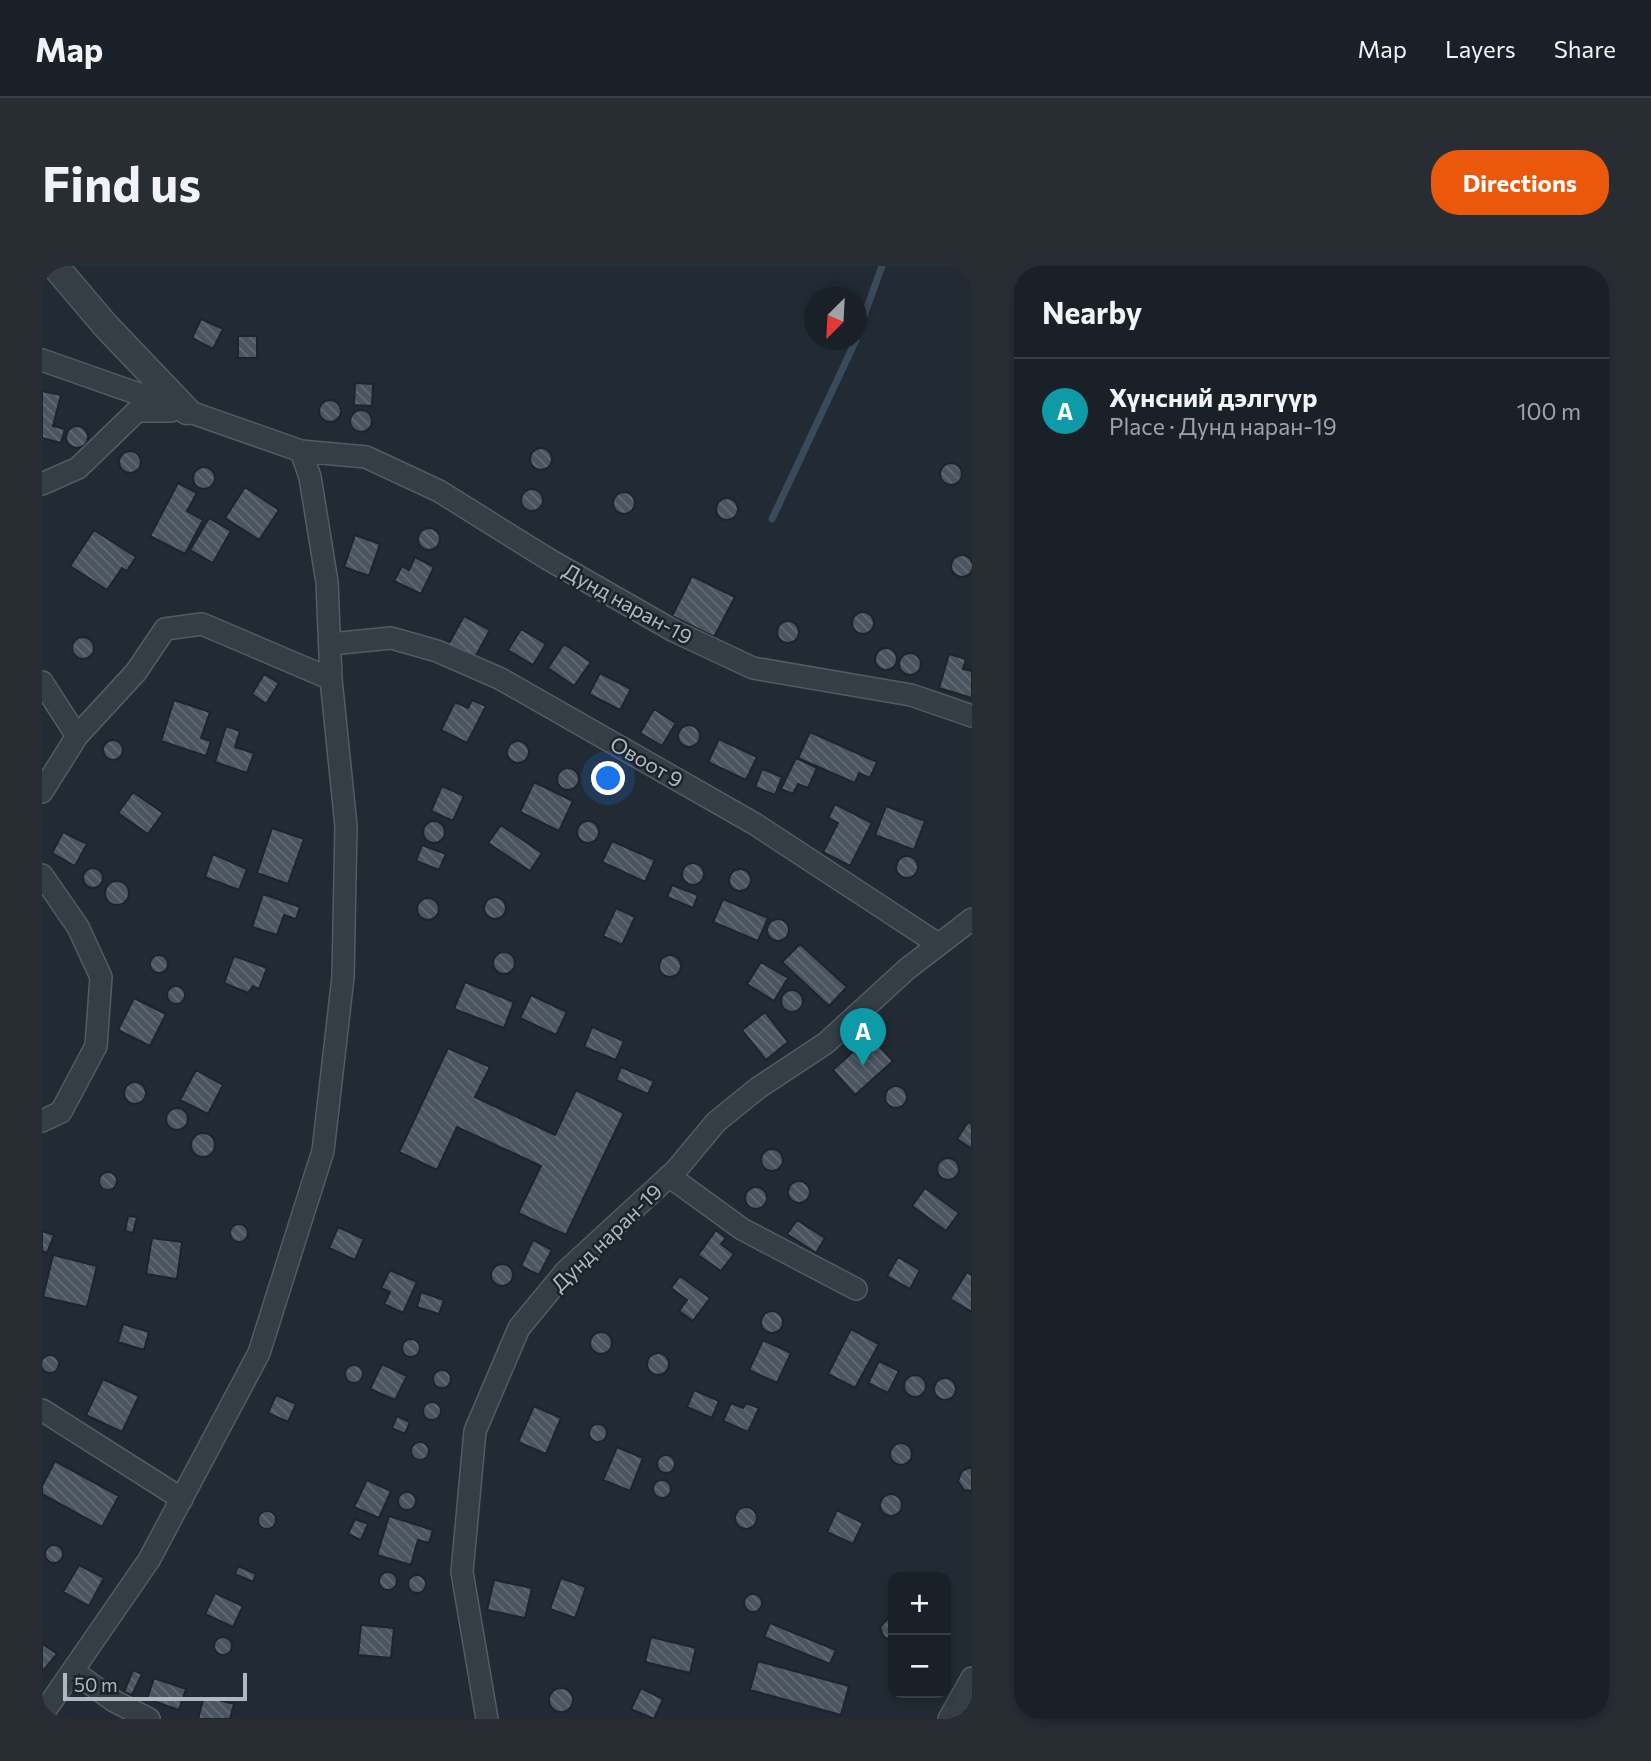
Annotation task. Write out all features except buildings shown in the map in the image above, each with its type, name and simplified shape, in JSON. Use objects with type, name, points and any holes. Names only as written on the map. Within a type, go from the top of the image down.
[{"type":"street","points":[[55,266],[105,326],[187,411]]},
{"type":"street","name":"Дунд наран-19","points":[[42,360],[301,451],[366,457],[439,491],[674,631],[753,668],[911,695],[972,716]]},
{"type":"street","points":[[42,484],[78,468],[137,411],[187,411]]},
{"type":"street","points":[[42,1715],[149,1560],[259,1353],[323,1152],[342,977],[346,826],[331,678],[325,570],[310,477],[301,451]]},
{"type":"street","points":[[42,792],[77,736],[136,672],[165,629],[202,624],[331,678]]},
{"type":"street","name":"Овоот 9","points":[[331,644],[391,638],[438,652],[501,679],[755,824],[938,944]]},
{"type":"street","points":[[42,682],[77,736]]},
{"type":"street","points":[[42,875],[78,927],[101,977],[96,1046],[61,1112],[42,1121]]},
{"type":"street","name":"Дунд наран-19","points":[[487,1719],[462,1572],[475,1431],[519,1328],[566,1271],[668,1176],[716,1122],[758,1088],[826,1043],[907,969],[972,919]]},
{"type":"street","points":[[668,1176],[742,1230],[856,1289]]},
{"type":"street","points":[[42,1410],[182,1499]]},
{"type":"street","points":[[73,1671],[114,1700],[149,1719]]},
{"type":"street","points":[[949,1719],[972,1678]]},
{"type":"waterway","points":[[867,308],[882,266]]},
{"type":"waterway","points":[[772,519],[851,350]]},
{"type":"place","name":"Хүнсний дэлгүүр","points":[[863,1066]]}]
